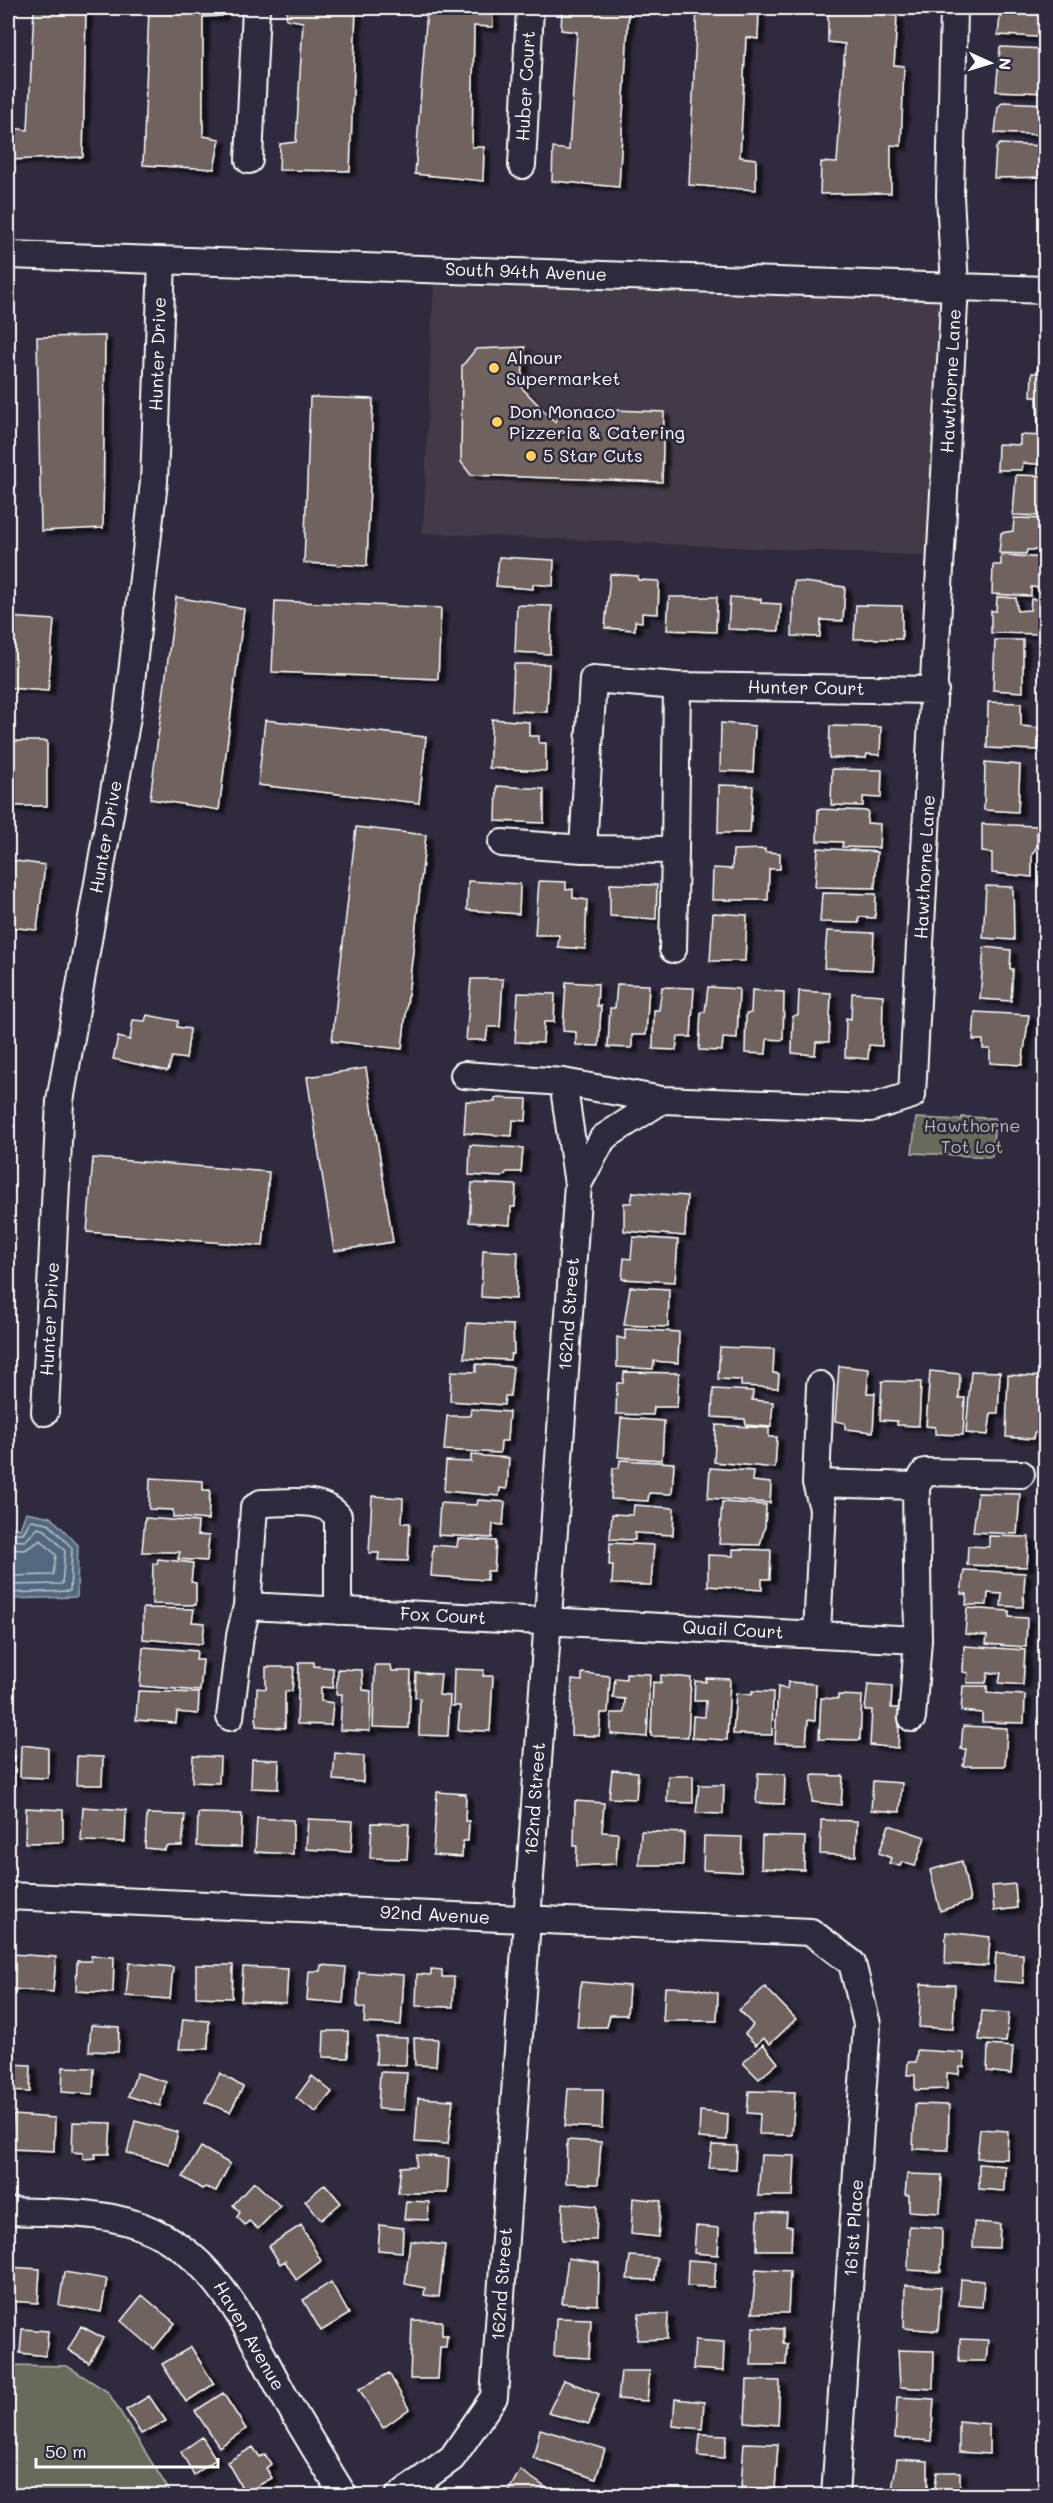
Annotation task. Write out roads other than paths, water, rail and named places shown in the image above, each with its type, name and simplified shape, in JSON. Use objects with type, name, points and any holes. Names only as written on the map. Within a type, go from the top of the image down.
[{"type":"street","points":[[249,160],[256,8]]},
{"type":"street","name":"Huber Court","points":[[522,165],[530,8]]},
{"type":"street","name":"Hawthorne Lane","points":[[464,1075],[563,1082],[662,1100],[870,1108],[912,1095],[955,286],[950,196],[954,8]]},
{"type":"street","name":"South 94th Avenue","points":[[8,255],[1046,290]]},
{"type":"street","name":"Hunter Drive","points":[[45,1412],[60,1101],[127,717],[154,482],[162,261]]},
{"type":"street","name":"Hunter Court","points":[[583,849],[593,679],[677,686],[935,690]]},
{"type":"street","points":[[673,949],[677,686]]},
{"type":"street","points":[[502,843],[583,849],[675,850]]},
{"type":"street","points":[[563,1082],[578,1184]]},
{"type":"street","name":"162nd Street","points":[[399,2496],[452,2458],[494,2397],[578,1184],[603,1138],[662,1100]]},
{"type":"street","points":[[817,1634],[823,1508],[816,1483],[820,1385]]},
{"type":"street","points":[[912,1718],[918,1640],[916,1485],[925,1472],[1021,1474]]},
{"type":"street","points":[[816,1483],[916,1485]]},
{"type":"street","points":[[230,1718],[240,1636],[247,1606],[254,1508],[261,1503],[316,1503],[332,1509],[338,1516],[338,1611]]},
{"type":"street","name":"Fox Court","points":[[247,1606],[547,1621]]},
{"type":"street","name":"Quail Court","points":[[547,1621],[918,1640]]},
{"type":"street","name":"92nd Avenue","points":[[8,1896],[811,1932],[852,1963]]},
{"type":"street","name":"161st Place","points":[[836,2496],[867,2024],[852,1963]]},
{"type":"street","name":"Haven Avenue","points":[[8,2211],[113,2218],[153,2232],[186,2250],[213,2275],[234,2304],[298,2422],[344,2496]]},
{"type":"water","points":[[26,1512],[51,1517],[78,1545],[77,1597],[8,1599],[8,1526],[20,1529]]},
{"type":"place","name":"Alnour Supermarket","points":[[494,368]]},
{"type":"place","name":"Don Monaco Pizzeria & Catering","points":[[497,422]]},
{"type":"place","name":"5 Star Cuts","points":[[531,456]]},
{"type":"park label","name":"Hawthorne Tot Lot","points":[[972,1136]]}]
